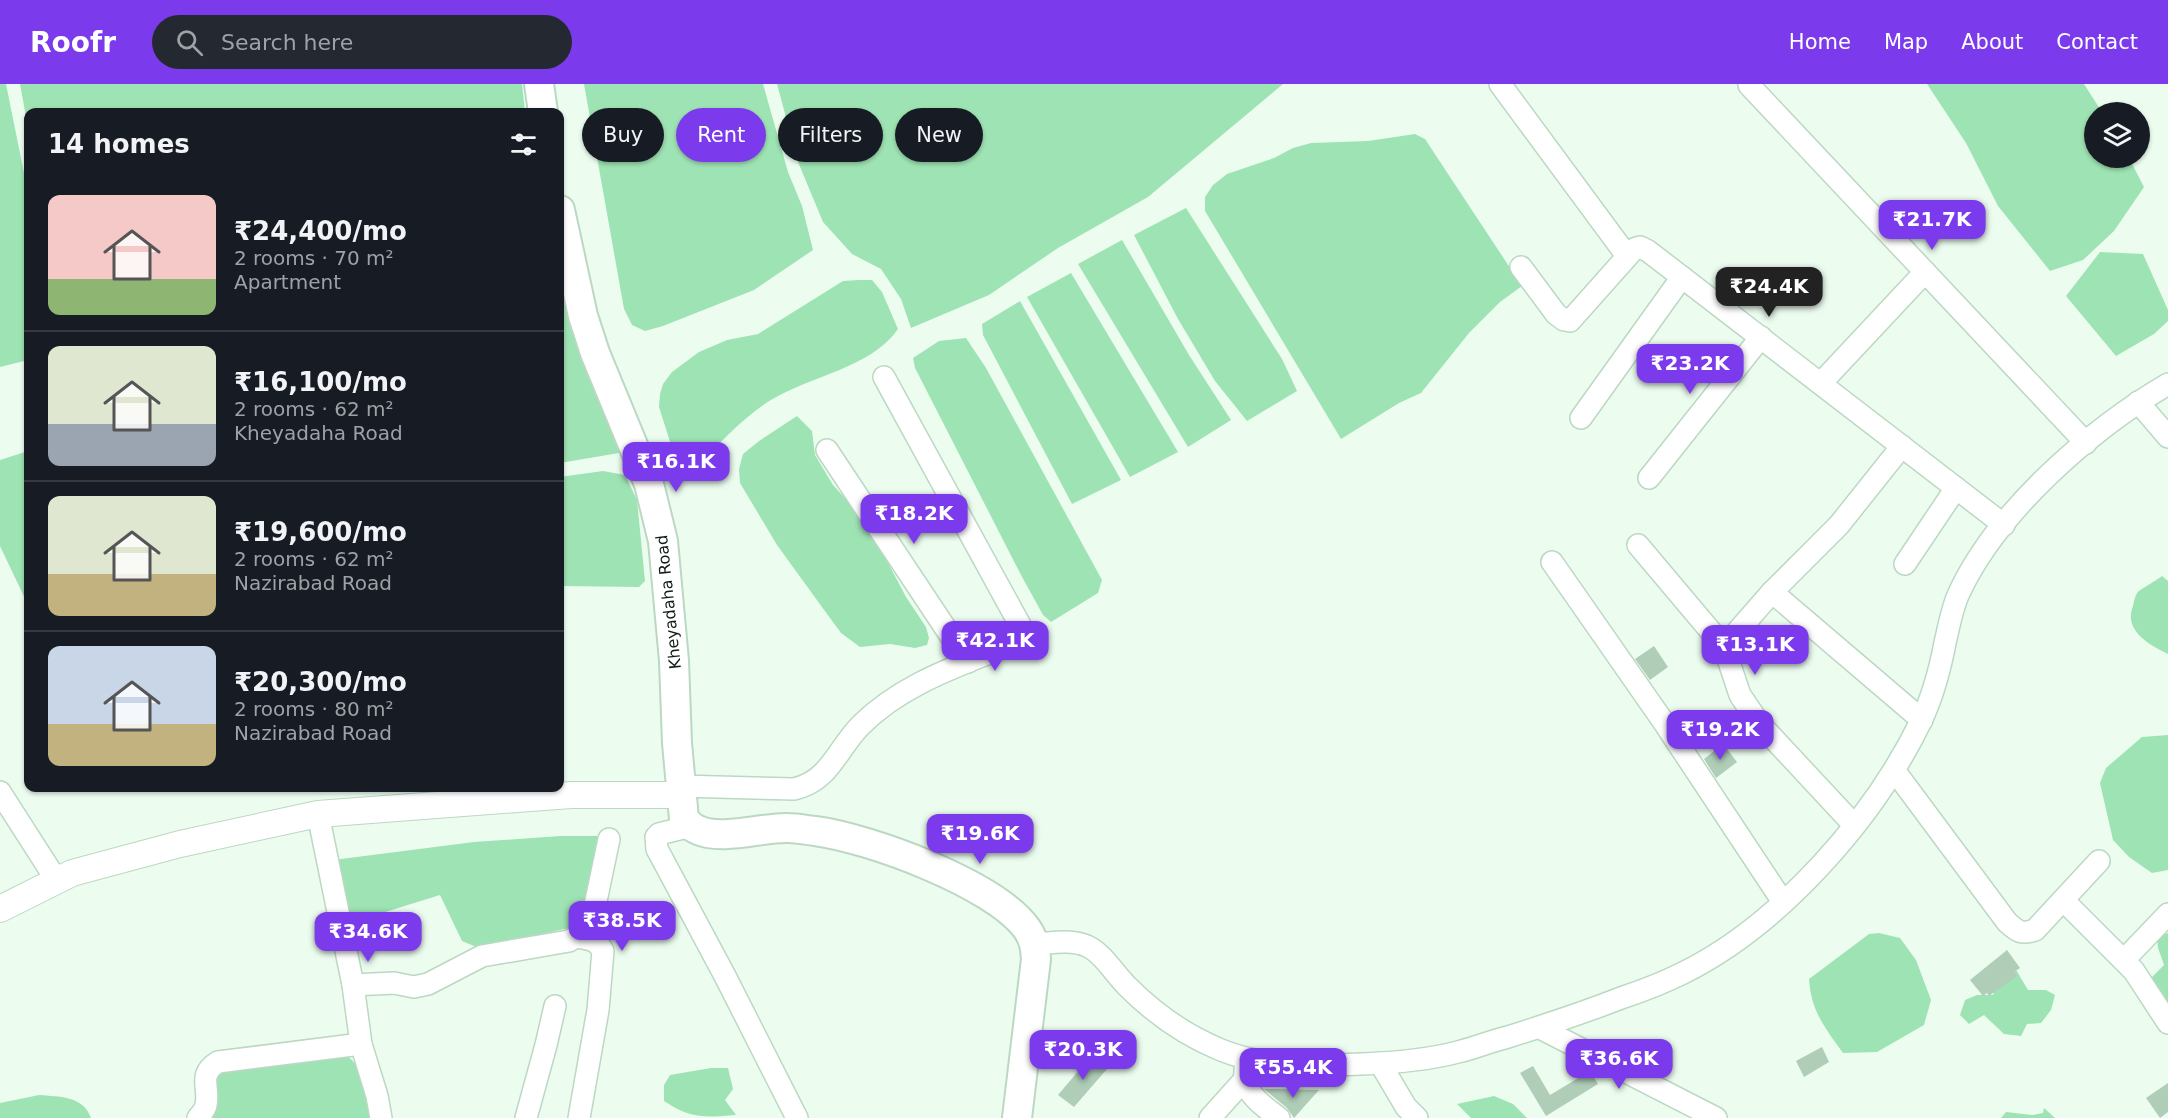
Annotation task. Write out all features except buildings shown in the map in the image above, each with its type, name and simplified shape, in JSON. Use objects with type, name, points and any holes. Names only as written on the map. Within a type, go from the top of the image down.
[{"type":"main road","points":[[539,84],[542,108]]},
{"type":"main road","name":"Kheyadaha Road","points":[[564,228],[583,316],[595,352],[649,484],[663,541],[674,650],[684,806]]},
{"type":"main road","points":[[684,806],[698,831],[743,833],[787,828],[847,836],[921,863],[984,893],[1006,909],[1026,928],[1035,944],[1034,987],[1017,1118]]},
{"type":"street","points":[[1500,84],[1627,256]]},
{"type":"street","points":[[1749,85],[2086,443]]},
{"type":"street","points":[[1521,267],[1556,314],[1564,321],[1570,321],[1634,249],[1640,247],[1648,251],[2004,525]]},
{"type":"street","points":[[1821,384],[1925,273]]},
{"type":"street","points":[[1581,418],[1682,277]]},
{"type":"street","points":[[1649,478],[1761,337]]},
{"type":"street","points":[[0,909],[72,873],[180,844],[318,814],[571,795],[684,806],[808,786],[821,778],[847,741],[863,723],[886,704],[916,684],[1009,645],[1018,639],[1021,632],[1020,625],[884,377]]},
{"type":"street","points":[[1210,1118],[1245,1069],[1277,1064],[1380,1063],[1456,1053],[1540,1028],[1684,973],[1733,942],[1819,870],[1894,770],[1922,720],[1958,596],[1973,567],[2015,510],[2086,443],[2138,402],[2168,384]]},
{"type":"street","points":[[2138,402],[2168,437]]},
{"type":"street","points":[[1724,647],[1772,592],[1839,525],[1902,446]]},
{"type":"street","points":[[827,450],[968,662]]},
{"type":"street","points":[[1905,564],[1956,488]]},
{"type":"street","points":[[1638,545],[1724,647],[1740,695],[1750,711],[1854,825]]},
{"type":"street","points":[[1552,562],[1665,724],[1783,902]]},
{"type":"street","points":[[1772,592],[1922,720]]},
{"type":"street","points":[[1894,770],[2007,922],[2017,932],[2026,933],[2035,930],[2099,861]]},
{"type":"street","points":[[0,792],[57,880]]},
{"type":"street","points":[[684,806],[656,837],[657,849],[797,1118]]},
{"type":"street","points":[[318,814],[353,985],[361,1044],[381,1118]]},
{"type":"street","points":[[353,985],[394,983],[414,987],[428,984],[482,956],[569,941],[576,937],[592,920],[609,838]]},
{"type":"street","points":[[2063,900],[2134,971],[2168,1023]]},
{"type":"street","points":[[2124,960],[2168,915]]},
{"type":"street","points":[[576,937],[599,943],[603,951],[598,1010],[579,1118]]},
{"type":"street","points":[[1035,944],[1071,943],[1089,947],[1144,1004],[1176,1026],[1219,1049],[1245,1069],[1249,1090],[1257,1100],[1279,1118]]},
{"type":"street","points":[[526,1118],[555,1006]]},
{"type":"street","points":[[1540,1028],[1716,1118]]},
{"type":"street","points":[[198,1118],[206,1106],[206,1075],[210,1067],[218,1062],[361,1044]]},
{"type":"street","points":[[1380,1063],[1406,1107],[1417,1118]]},
{"type":"shaded area","points":[[0,84],[6,84],[24,173],[24,361],[0,367]]},
{"type":"shaded area","points":[[20,84],[522,84],[525,108],[24,108]]},
{"type":"shaded area","points":[[584,84],[763,84],[778,137],[778,162],[785,162],[802,206],[813,250],[754,290],[663,326],[645,331],[632,325],[624,309],[598,162],[664,162],[664,108],[588,108]]},
{"type":"shaded area","points":[[777,84],[1283,84],[1148,197],[1058,248],[989,295],[911,328],[901,299],[881,269],[852,254],[823,222],[798,162],[883,162],[883,108],[783,108]]},
{"type":"shaded area","points":[[1927,84],[2084,84],[2096,102],[2084,102],[2084,168],[2134,168],[2144,187],[2114,231],[2083,260],[2050,271],[1998,206],[1966,143]]},
{"type":"shaded area","points":[[1415,134],[1425,139],[1522,286],[1500,302],[1469,333],[1421,393],[1399,403],[1341,439],[1205,211],[1205,197],[1213,185],[1227,174],[1274,158],[1293,148],[1311,143],[1368,141]]},
{"type":"shaded area","points":[[1186,208],[1282,359],[1297,391],[1247,421],[1215,381],[1178,319],[1134,235]]},
{"type":"shaded area","points":[[1122,240],[1189,355],[1231,420],[1188,447],[1078,264]]},
{"type":"shaded area","points":[[2100,252],[2143,254],[2168,310],[2168,321],[2154,334],[2116,356],[2066,296]]},
{"type":"shaded area","points":[[1071,273],[1178,452],[1130,477],[1027,297]]},
{"type":"shaded area","points":[[872,280],[882,292],[898,329],[886,342],[856,362],[771,400],[741,423],[696,466],[685,468],[677,462],[659,407],[663,384],[672,372],[699,352],[727,340],[758,334],[843,281]]},
{"type":"shaded area","points":[[564,292],[578,348],[600,399],[619,453],[564,462]]},
{"type":"shaded area","points":[[1020,301],[1121,480],[1072,504],[983,335],[982,324]]},
{"type":"shaded area","points":[[966,338],[986,368],[1102,580],[1098,593],[1051,622],[1043,615],[1021,575],[915,368],[913,358],[939,341]]},
{"type":"shaded area","points":[[797,416],[812,431],[815,455],[833,485],[866,521],[906,597],[926,627],[929,638],[927,645],[915,648],[890,644],[860,647],[841,633],[777,545],[740,483],[739,469],[743,454]]},
{"type":"shaded area","points":[[24,452],[24,597],[0,546],[0,460]]},
{"type":"shaded area","points":[[603,471],[625,475],[637,500],[645,581],[639,587],[564,586],[564,476]]},
{"type":"shaded area","points":[[2162,576],[2168,581],[2168,654],[2140,636],[2132,622],[2131,615],[2138,592]]},
{"type":"shaded area","points":[[2168,735],[2168,870],[2152,873],[2129,857],[2113,840],[2100,783],[2106,768],[2142,737]]},
{"type":"shaded area","points":[[560,836],[600,836],[600,851],[582,917],[569,928],[479,948],[462,941],[440,895],[366,918],[351,918],[339,903],[333,860],[474,842]]},
{"type":"shaded area","points":[[1879,933],[1900,938],[1916,960],[1931,1000],[1924,1025],[1877,1052],[1843,1053],[1816,1010],[1809,979],[1869,934]]},
{"type":"shaded area","points":[[2168,933],[2168,1022],[2154,996],[2152,977],[2164,965],[2157,937]]},
{"type":"shaded area","points":[[2015,968],[2028,990],[2046,990],[2055,995],[2051,1010],[2041,1023],[2027,1024],[2021,1036],[2004,1034],[1984,1015],[1969,1024],[1960,1015],[1965,1000],[1977,995],[1993,995],[2002,971]]},
{"type":"shaded area","points":[[346,1055],[361,1075],[374,1118],[211,1118],[213,1072]]},
{"type":"shaded area","points":[[711,1068],[728,1068],[733,1089],[725,1100],[736,1115],[697,1116],[681,1111],[664,1101],[664,1085],[670,1075]]},
{"type":"shaded area","points":[[39,1095],[76,1101],[87,1110],[91,1118],[0,1118],[0,1103]]},
{"type":"shaded area","points":[[1494,1096],[1513,1104],[1527,1118],[1471,1118],[1457,1104]]},
{"type":"shaded area","points":[[2044,1108],[2055,1118],[2001,1118],[2006,1112],[2032,1115],[2043,1113]]}]
